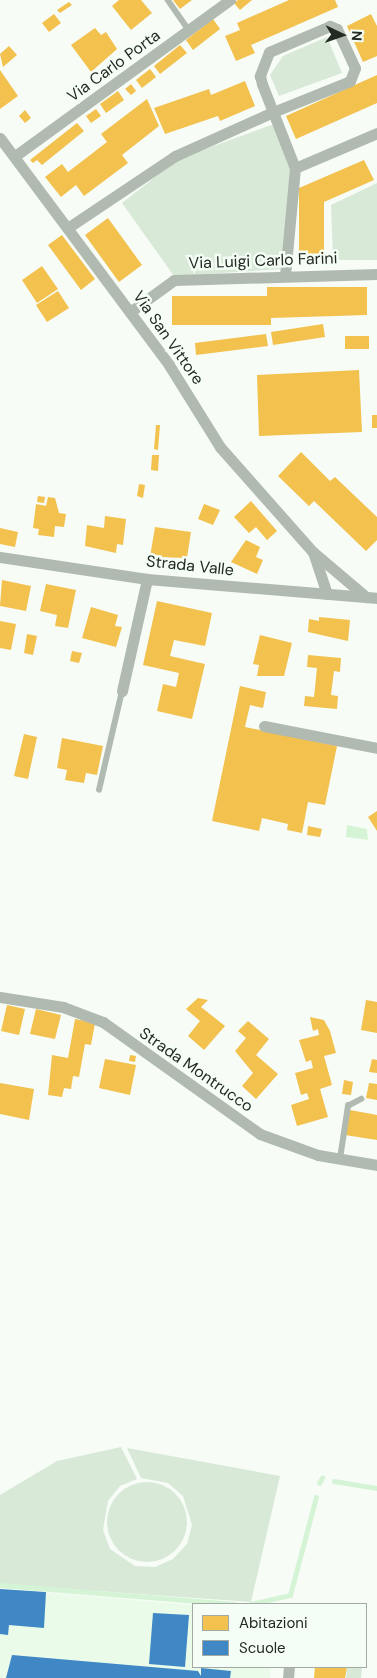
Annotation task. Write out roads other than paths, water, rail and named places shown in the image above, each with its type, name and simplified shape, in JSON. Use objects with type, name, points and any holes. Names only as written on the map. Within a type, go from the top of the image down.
[{"type":"street","name":"Via Carlo Porta","points":[[15,156],[190,31],[230,0]]},
{"type":"street","points":[[69,227],[149,170],[273,112],[355,76],[336,29],[322,27],[269,52],[260,76],[273,112],[295,168],[285,275]]},
{"type":"street","points":[[295,168],[377,133]]},
{"type":"street","name":"Via San Vittore","points":[[0,138],[69,227],[130,312],[220,447],[313,552],[371,597]]},
{"type":"street","name":"Via Luigi Carlo Farini","points":[[130,312],[174,280],[285,275],[377,274]]},
{"type":"street","name":"Via San Vittore","points":[[313,552],[327,594]]},
{"type":"street","name":"Strada Valle","points":[[0,557],[147,579],[371,597]]},
{"type":"street","points":[[122,691],[147,579]]},
{"type":"street","points":[[264,726],[377,748]]},
{"type":"street","name":"Strada Montrucco","points":[[0,996],[63,1007],[103,1022],[260,1134],[340,1159],[377,1165]]},
{"type":"lane","points":[[168,0],[190,31]]},
{"type":"lane","points":[[99,790],[122,691]]},
{"type":"lane","points":[[340,1159],[348,1106],[361,1098]]},
{"type":"waterway","points":[[319,1483],[322,1478]]},
{"type":"waterway","points":[[334,1481],[377,1488]]},
{"type":"waterway","points":[[255,1603],[290,1595],[316,1497]]},
{"type":"waterway","points":[[0,1585],[222,1603]]}]
